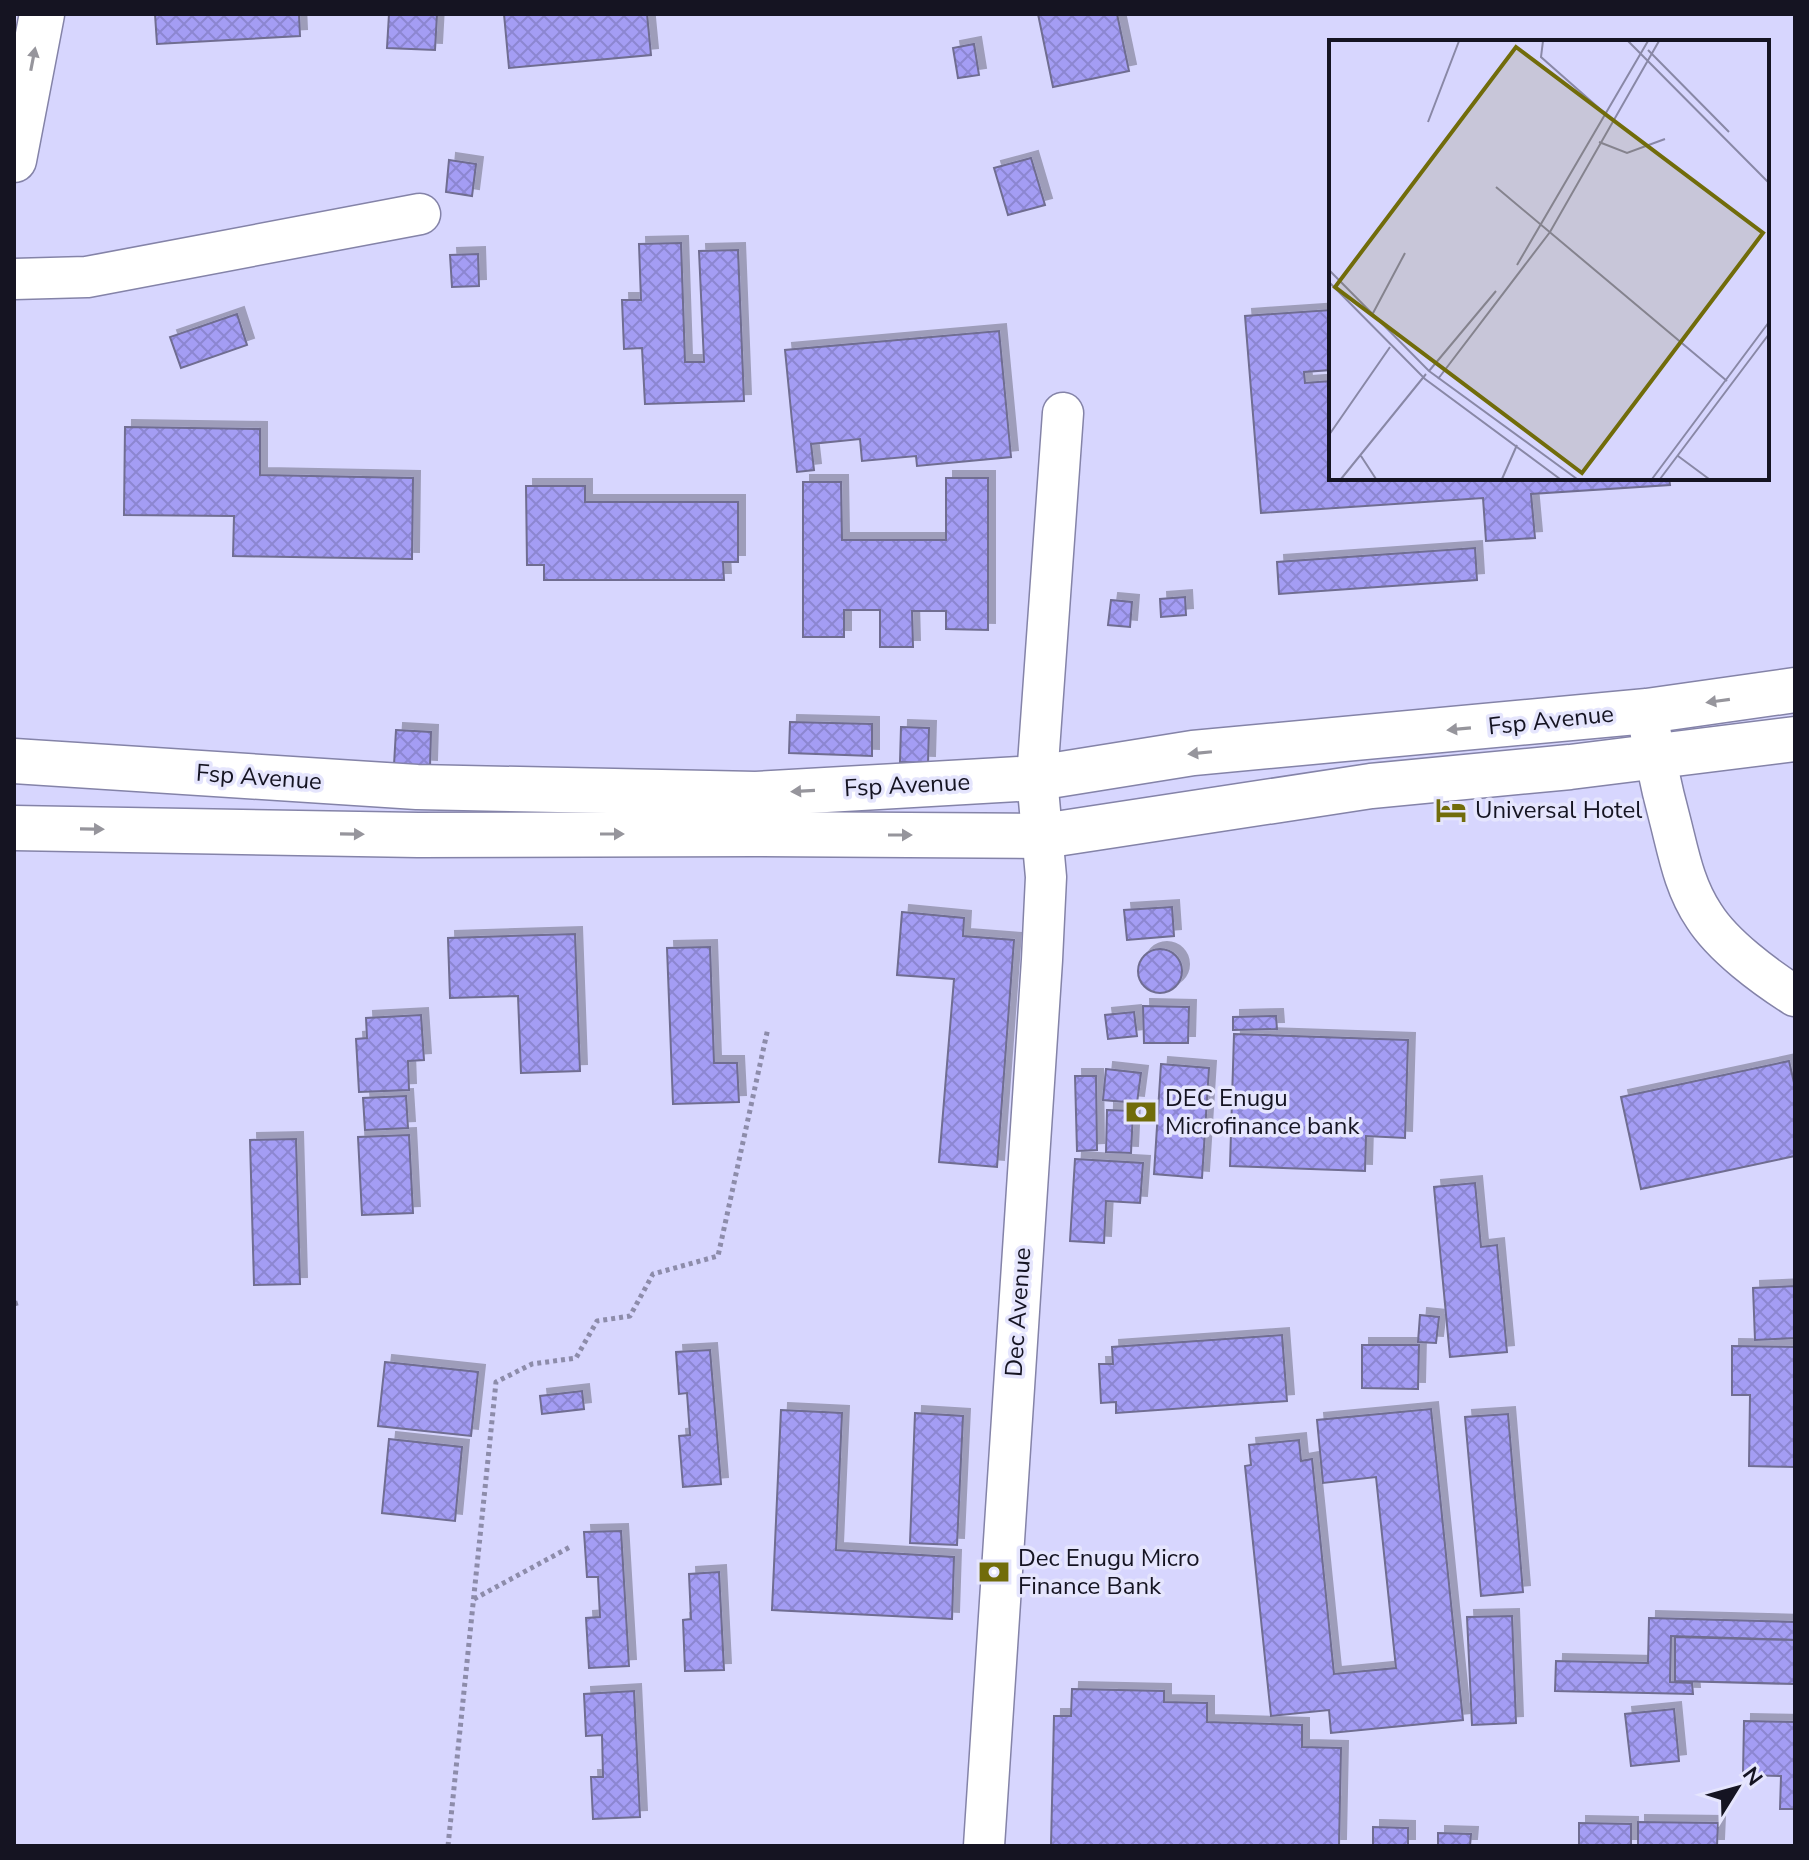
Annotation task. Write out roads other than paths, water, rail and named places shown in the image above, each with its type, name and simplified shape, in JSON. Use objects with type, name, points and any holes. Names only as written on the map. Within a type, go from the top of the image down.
[{"type":"main road","points":[[14,160],[42,14]]},
{"type":"main road","name":"Fsp Avenue","points":[[14,761],[417,787],[756,794],[1037,778],[1193,753],[1563,720],[1795,690]]},
{"type":"main road","points":[[1563,720],[1570,767]]},
{"type":"main road","name":"Fsp Avenue","points":[[14,828],[418,835],[1043,836],[1371,786],[1570,767],[1795,739]]},
{"type":"main road","points":[[1270,801],[1275,746]]},
{"type":"street","points":[[14,279],[87,277],[420,214]]},
{"type":"street","name":"Dec Avenue","points":[[984,1846],[1042,960],[1046,877],[1037,778],[1063,413]]},
{"type":"street","points":[[1647,711],[1654,757],[1684,878],[1704,916],[1717,933],[1763,976],[1795,996]]},
{"type":"place","name":"Universal Hotel","points":[[1451,810]]},
{"type":"place","name":"DEC Enugu Microfinance bank","points":[[1141,1112]]},
{"type":"place","name":"Dec Enugu Micro Finance Bank","points":[[994,1572]]}]
